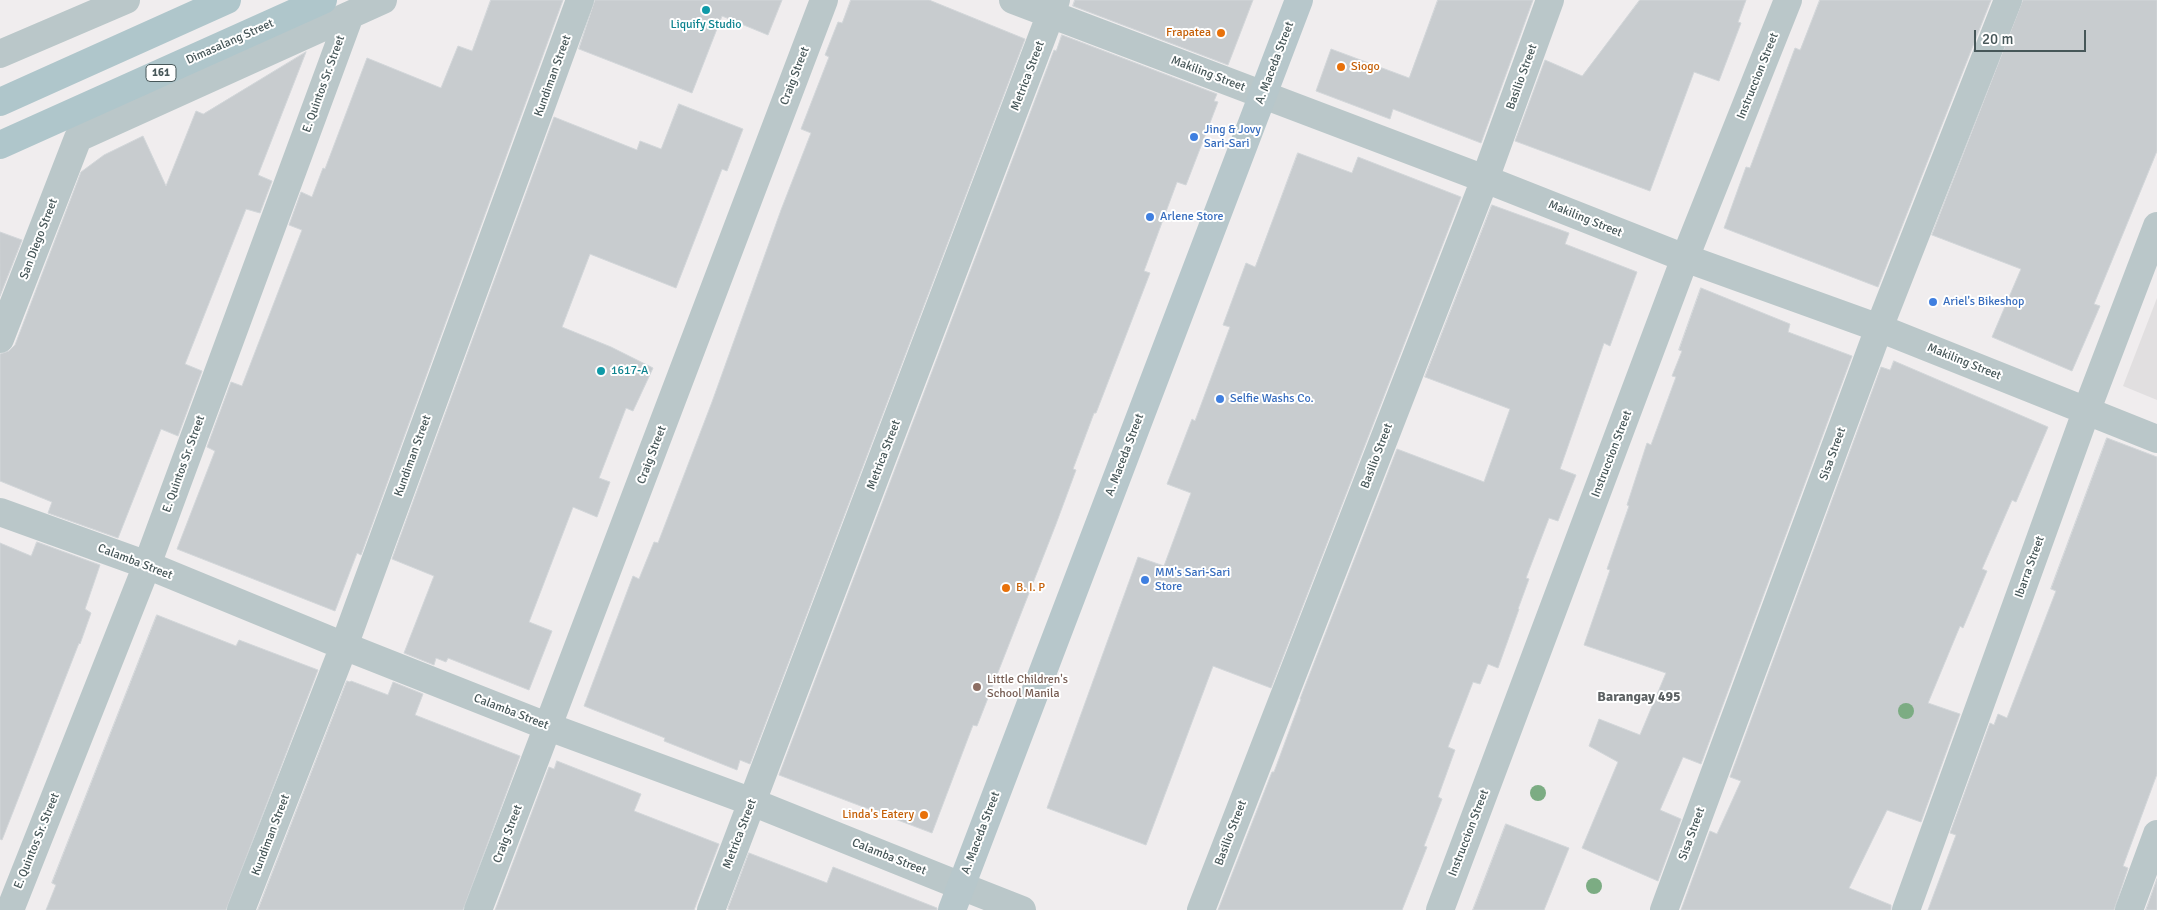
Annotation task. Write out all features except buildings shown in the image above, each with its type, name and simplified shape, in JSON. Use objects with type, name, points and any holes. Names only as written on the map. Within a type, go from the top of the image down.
[{"type":"main road","points":[[0,102],[227,0]]},
{"type":"main road","name":"Dimasalang Street","points":[[0,145],[323,0]]},
{"type":"main road","name":"A. Maceda Street","points":[[956,898],[1299,0]]},
{"type":"street","points":[[0,54],[126,0]]},
{"type":"street","name":"Dimasalang Street","points":[[78,138],[383,0]]},
{"type":"street","name":"Kundiman Street","points":[[241,910],[344,646],[580,0]]},
{"type":"street","name":"Craig Street","points":[[478,910],[824,0]]},
{"type":"street","name":"Makiling Street","points":[[1013,0],[1054,7],[1263,94],[1685,258],[1879,328],[2157,439]]},
{"type":"street","name":"Basilio Street","points":[[1201,910],[1485,179],[1550,0]]},
{"type":"street","name":"Instruccion Street","points":[[1440,910],[1685,258],[1788,0]]},
{"type":"street","name":"Sisa Street","points":[[1664,910],[1879,328],[2008,0]]},
{"type":"street","name":"Metrica Street","points":[[711,910],[1054,7]]},
{"type":"street","name":"E. Quintos Sr. Street","points":[[10,910],[147,565],[350,14]]},
{"type":"street","name":"San Diego Street","points":[[0,339],[78,138]]},
{"type":"street","name":"Ibarra Street","points":[[1906,910],[2086,412],[2157,226]]},
{"type":"street","name":"Calamba Street","points":[[0,512],[147,565],[549,727],[752,802],[956,898],[1022,910]]},
{"type":"street","points":[[2129,910],[2157,834]]},
{"type":"shaded area","points":[[2157,298],[2157,400],[2123,386]]},
{"type":"place","name":"Liquify Studio","points":[[706,10]]},
{"type":"place","name":"Frapatea","points":[[1221,33]]},
{"type":"place","name":"Siogo","points":[[1341,67]]},
{"type":"place","name":"Jing & Jovy Sari-Sari","points":[[1194,137]]},
{"type":"place","name":"Arlene Store","points":[[1150,217]]},
{"type":"place","name":"Ariel's Bikeshop","points":[[1933,302]]},
{"type":"place","name":"1617-A","points":[[601,371]]},
{"type":"place","name":"Selfie Washs Co.","points":[[1220,399]]},
{"type":"place","name":"MM's Sari-Sari Store","points":[[1145,580]]},
{"type":"place","name":"B. I. P","points":[[1006,588]]},
{"type":"place","name":"Little Children's School Manila","points":[[977,687]]},
{"type":"place","name":"Linda's Eatery","points":[[924,815]]},
{"type":"district","name":"Barangay 495","points":[[1639,697]]}]
